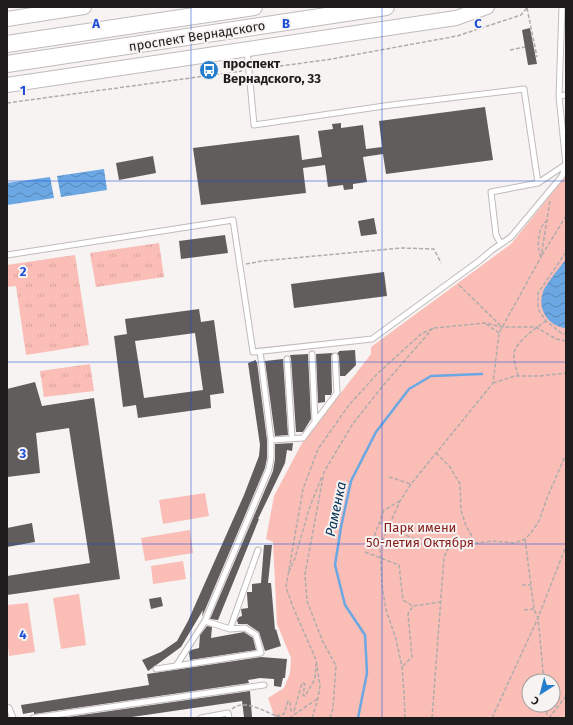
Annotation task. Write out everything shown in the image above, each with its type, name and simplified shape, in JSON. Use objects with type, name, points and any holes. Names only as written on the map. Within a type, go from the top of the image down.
[{"type":"main road","name":"проспект Вернадского","points":[[7,44],[254,7]]},
{"type":"main road","name":"проспект Вернадского","points":[[7,64],[386,7]]},
{"type":"street","points":[[7,19],[51,9],[84,7]]},
{"type":"street","points":[[456,18],[465,7]]},
{"type":"street","points":[[7,85],[456,18],[487,7]]},
{"type":"lane","points":[[7,255],[233,220],[253,352],[372,339],[511,237],[562,176],[566,165],[559,96],[562,7]]},
{"type":"lane","points":[[247,49],[254,125],[391,105],[524,89],[538,183]]},
{"type":"lane","points":[[559,96],[566,95]]},
{"type":"lane","points":[[501,244],[496,235],[490,192],[538,183],[566,165]]},
{"type":"lane","points":[[176,666],[205,621],[269,469],[271,458],[271,440],[260,351]]},
{"type":"lane","points":[[312,354],[315,421]]},
{"type":"lane","points":[[271,440],[303,438],[337,393],[335,356]]},
{"type":"lane","points":[[287,359],[292,438]]},
{"type":"lane","points":[[230,630],[258,550]]},
{"type":"lane","points":[[156,669],[261,653],[256,635],[245,628],[230,630],[205,621]]},
{"type":"lane","points":[[33,718],[264,684]]},
{"type":"lane","points":[[7,707],[9,708],[13,718]]},
{"type":"lane","points":[[201,718],[228,716]]},
{"type":"path","points":[[7,103],[326,60],[457,36],[521,16],[527,8],[537,57]]},
{"type":"path","points":[[510,50],[525,47]]},
{"type":"path","points":[[541,257],[552,188]]},
{"type":"path","points":[[405,718],[402,667],[396,639],[386,610],[382,586],[380,546],[400,501],[411,484],[494,383],[499,333],[541,257],[566,216]]},
{"type":"path","points":[[541,257],[538,242],[542,227],[547,221]]},
{"type":"path","points":[[240,265],[262,261],[401,248],[434,249],[441,263]]},
{"type":"path","points":[[566,252],[538,292],[538,309],[546,321],[561,333],[566,334]]},
{"type":"path","points":[[453,279],[502,327]]},
{"type":"path","points":[[518,376],[514,355],[516,348],[536,327],[546,321]]},
{"type":"path","points":[[485,323],[499,333]]},
{"type":"path","points":[[312,718],[320,686],[316,660],[286,587],[304,489],[318,449],[349,405],[377,374],[421,334],[434,328],[485,323],[502,327],[536,327],[556,338],[566,341]]},
{"type":"path","points":[[287,576],[295,558],[309,508],[324,472],[352,426],[381,388],[434,328]]},
{"type":"path","points":[[494,383],[518,376],[539,376],[566,373]]},
{"type":"path","points":[[436,453],[450,467],[460,484],[461,510],[466,526],[476,543]]},
{"type":"path","points":[[432,718],[444,557],[448,549],[455,546],[492,541],[515,543],[525,539],[539,521],[566,454]]},
{"type":"path","points":[[324,472],[304,574],[307,601],[322,640],[336,666],[333,708],[330,718]]},
{"type":"path","points":[[389,477],[411,484]]},
{"type":"path","points":[[380,546],[374,537],[384,510],[400,501]]},
{"type":"path","points":[[379,522],[412,538],[439,541],[455,546]]},
{"type":"path","points":[[525,539],[534,609],[538,618],[543,673]]},
{"type":"path","points":[[492,718],[538,618],[566,546]]},
{"type":"path","points":[[365,552],[399,565],[404,600],[413,606],[440,602]]},
{"type":"path","points":[[522,585],[531,585]]},
{"type":"path","points":[[402,667],[412,657],[408,614],[413,606]]},
{"type":"path","points":[[524,610],[534,609]]},
{"type":"path","points":[[276,716],[284,714],[288,701],[290,702],[291,711],[294,711],[302,683],[305,684],[303,696],[306,696],[315,679],[316,660]]},
{"type":"path","points":[[548,718],[566,696]]},
{"type":"path","points":[[289,718],[318,698]]},
{"type":"path","points":[[228,716],[236,706],[249,704],[283,718]]},
{"type":"green space","name":"Парк имени 50-летия Октября","points":[[566,176],[566,718],[275,718],[268,698],[284,688],[290,673],[291,658],[277,624],[273,542],[266,539],[274,496],[302,443],[371,354],[371,347],[511,244]]},
{"type":"green space","points":[[159,243],[164,277],[96,287],[90,253]]},
{"type":"green space","points":[[75,255],[89,345],[26,355],[16,286],[7,287],[7,265]]},
{"type":"green space","points":[[90,364],[94,391],[44,397],[40,371]]},
{"type":"green space","points":[[205,493],[209,516],[163,524],[159,500]]},
{"type":"green space","points":[[190,530],[193,553],[145,561],[141,538]]},
{"type":"green space","points":[[183,561],[186,579],[153,584],[151,566]]},
{"type":"green space","points":[[79,594],[86,645],[61,649],[53,598]]},
{"type":"green space","points":[[28,603],[35,652],[9,656],[7,638],[7,605]]},
{"type":"water","points":[[104,169],[107,190],[61,197],[57,176]]},
{"type":"water","points":[[50,177],[54,198],[7,205],[7,183]]},
{"type":"water","points":[[566,259],[566,328],[560,327],[549,320],[543,310],[542,298],[543,292],[547,285]]},
{"type":"building","points":[[530,28],[537,64],[528,65],[522,30]]},
{"type":"building","points":[[485,107],[493,160],[386,174],[383,154],[363,157],[367,182],[353,184],[353,189],[344,190],[343,185],[328,187],[325,165],[303,168],[306,193],[201,205],[193,148],[299,135],[302,160],[322,157],[318,131],[333,129],[332,124],[341,123],[341,128],[363,125],[366,149],[382,147],[379,121]]},
{"type":"building","points":[[153,156],[156,173],[119,180],[116,163]]},
{"type":"building","points":[[374,218],[377,234],[361,236],[358,221]]},
{"type":"building","points":[[225,235],[228,253],[181,259],[179,241]]},
{"type":"building","points":[[384,272],[387,296],[294,308],[291,284]]},
{"type":"building","points":[[199,309],[201,322],[214,320],[224,393],[210,395],[211,408],[138,418],[136,405],[123,407],[114,336],[127,334],[125,319]],"holes":[[[195,333],[203,390],[144,398],[135,341]]]},
{"type":"building","points":[[355,350],[356,365],[345,376],[340,376],[339,356],[337,353],[339,351]]},
{"type":"building","points":[[333,353],[331,356],[332,392],[331,395],[325,395],[325,402],[318,403],[316,354]]},
{"type":"building","points":[[308,354],[311,419],[303,432],[296,432],[290,355]]},
{"type":"building","points":[[283,359],[288,435],[275,436],[265,361]]},
{"type":"building","points":[[256,360],[267,440],[267,458],[265,468],[202,617],[203,610],[181,647],[148,671],[142,660],[161,652],[177,641],[188,621],[244,495],[259,456],[260,445],[248,363]]},
{"type":"building","points":[[35,382],[42,406],[94,398],[120,579],[7,595],[7,576],[90,563],[69,428],[36,433],[40,473],[7,477],[7,389]]},
{"type":"building","points":[[293,443],[292,451],[287,450],[285,463],[258,519],[218,620],[210,619],[273,471],[275,444]]},
{"type":"building","points":[[32,523],[35,542],[7,547],[7,528]]},
{"type":"building","points":[[264,545],[272,545],[268,583],[271,583],[275,630],[276,629],[281,646],[265,651],[259,632],[247,624],[238,624],[237,620],[242,616],[241,609],[248,608],[247,592],[252,592],[252,584],[261,583]]},
{"type":"building","points":[[161,597],[163,606],[151,609],[149,599]]},
{"type":"building","points":[[207,626],[212,627],[211,638],[244,632],[253,638],[256,650],[190,660],[189,652],[199,648],[200,635]]},
{"type":"building","points":[[261,657],[287,659],[285,678],[283,678],[281,687],[274,686],[274,679],[260,678],[248,680],[249,683],[34,714],[34,712],[23,714],[21,705],[149,685],[147,674]]},
{"type":"building","points":[[250,691],[252,717],[244,717],[242,701],[125,718],[61,718]]},
{"type":"waterway","name":"Раменка","points":[[358,718],[367,673],[365,635],[345,605],[335,565],[341,527],[351,481],[376,432],[409,389],[431,376],[482,374]]},
{"type":"place","name":"проспект Вернадского, 33","points":[[209,70]]}]
